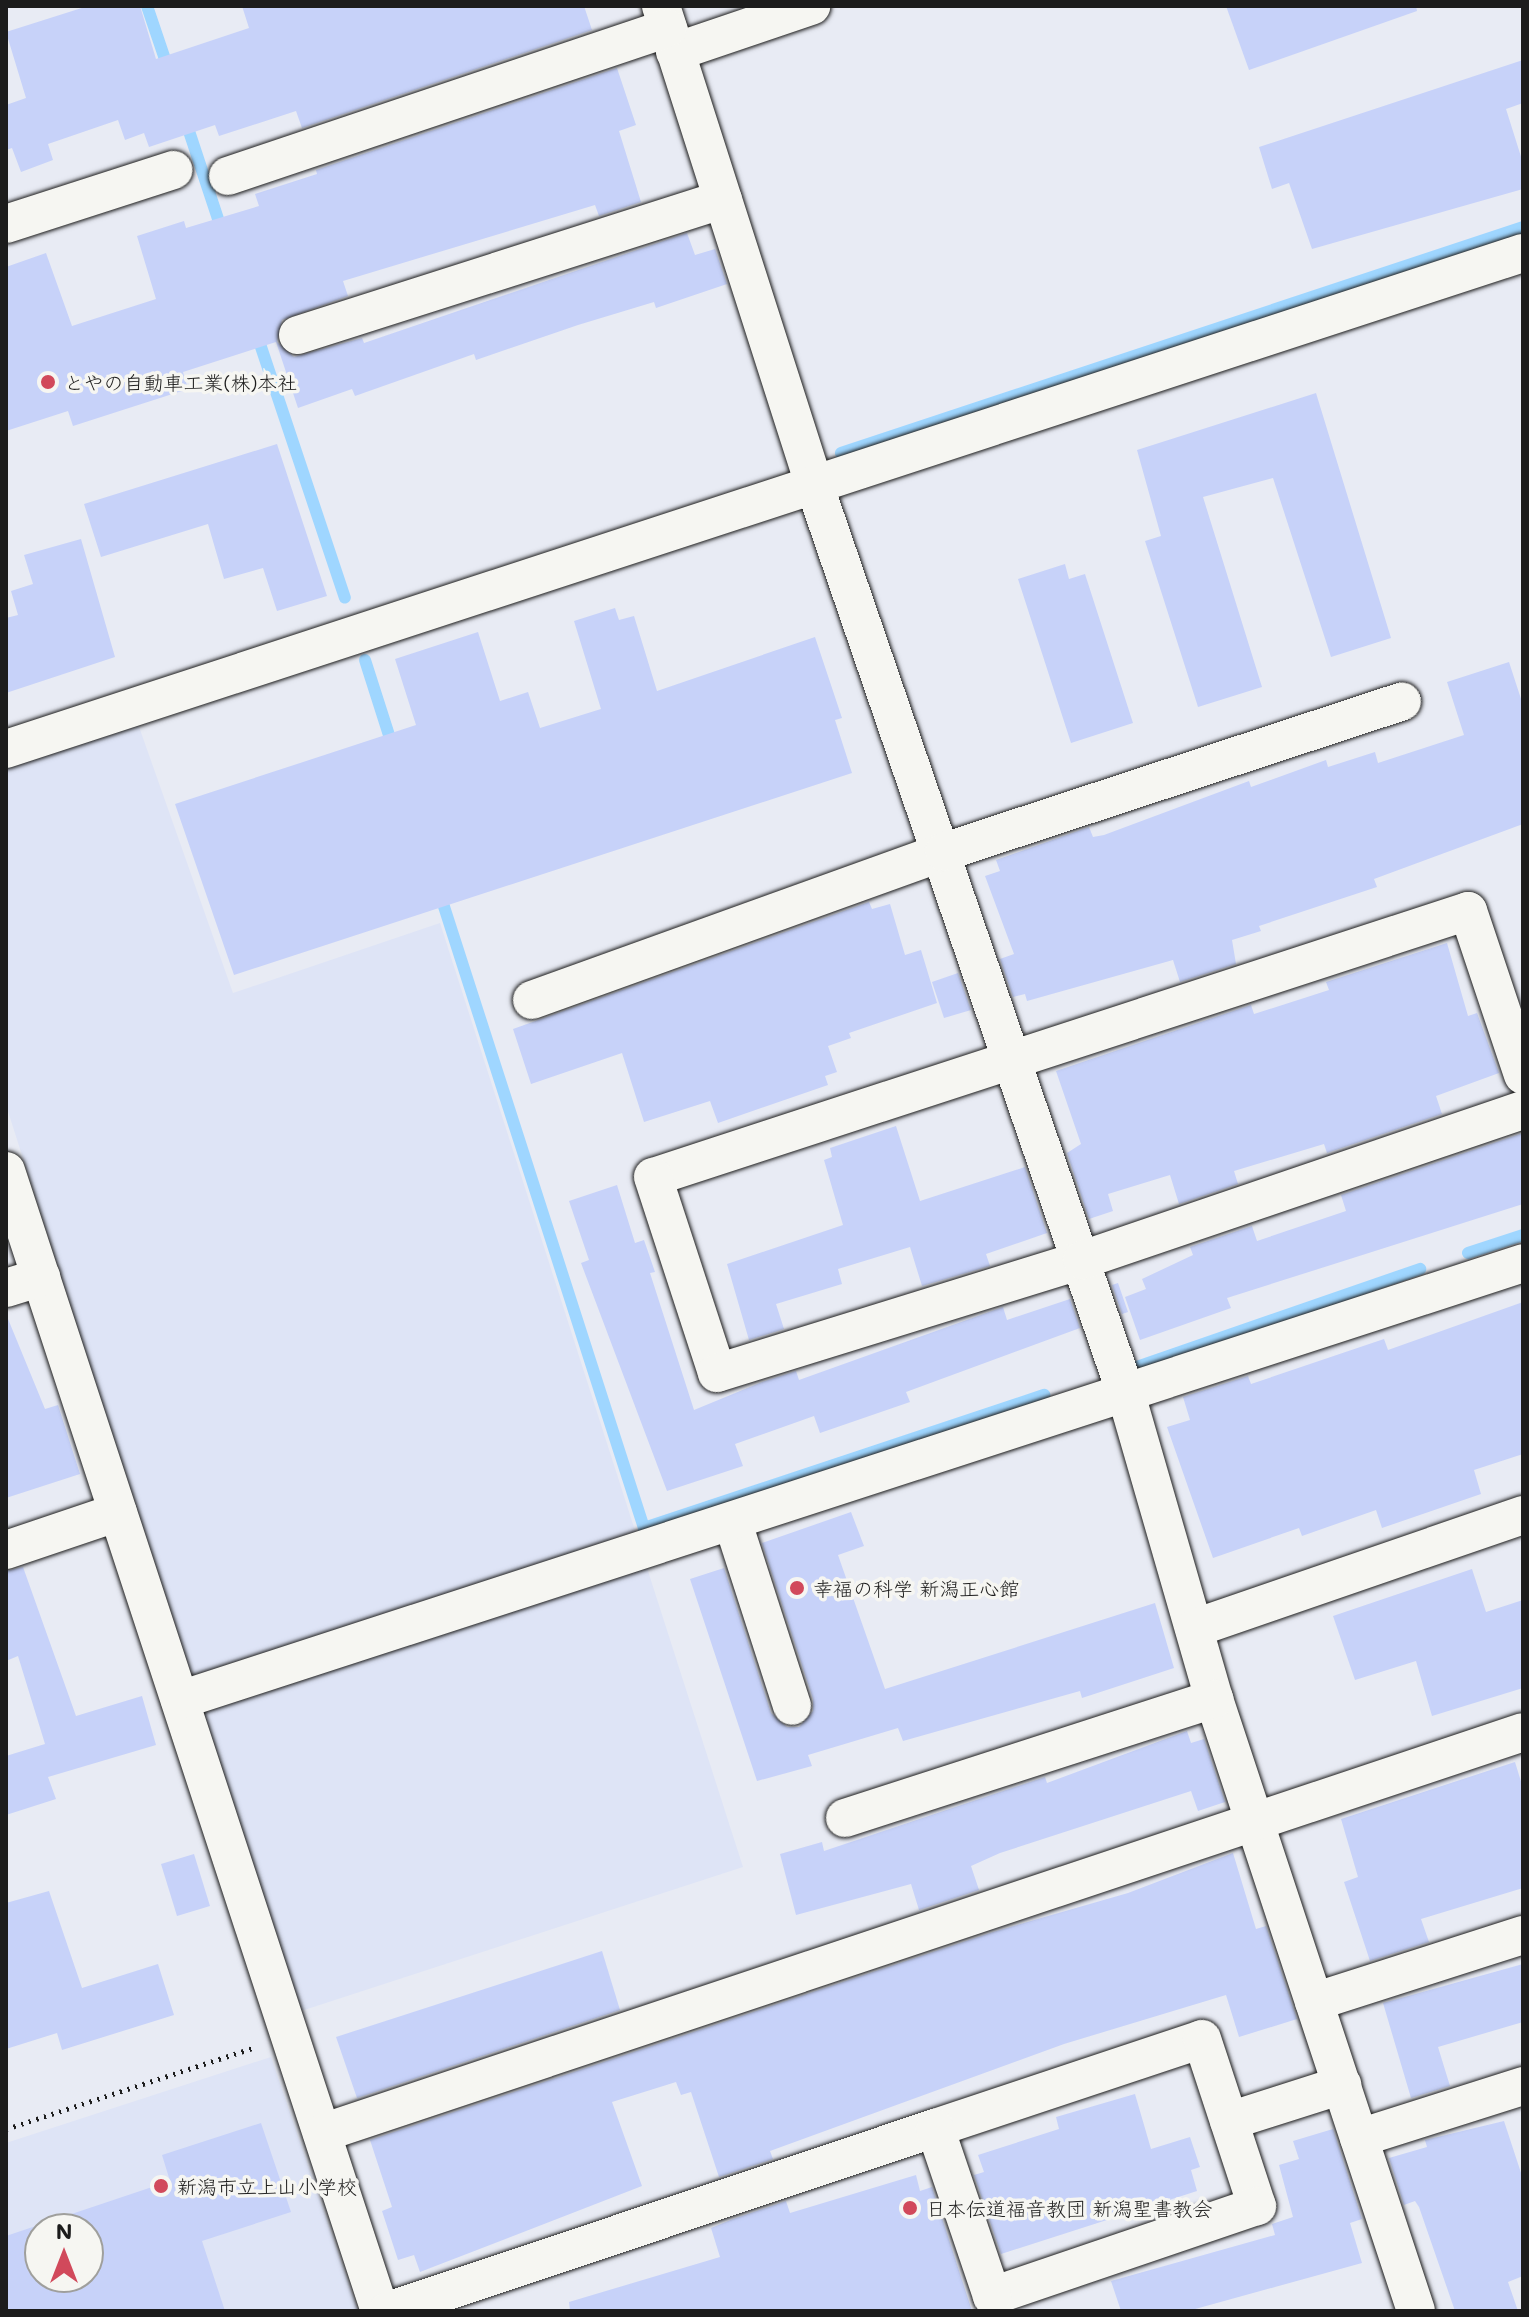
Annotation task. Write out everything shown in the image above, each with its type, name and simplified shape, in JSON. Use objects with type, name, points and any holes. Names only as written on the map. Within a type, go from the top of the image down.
[{"type":"street","points":[[228,176],[668,29],[811,6]]},
{"type":"street","points":[[668,29],[815,487],[944,852],[1126,1394],[1214,1699],[1416,2311]]},
{"type":"street","points":[[6,224],[173,170]]},
{"type":"street","points":[[298,335],[723,199]]},
{"type":"street","points":[[6,749],[1523,253]]},
{"type":"street","points":[[532,1000],[944,852],[1402,701]]},
{"type":"street","points":[[1523,1075],[1515,1021],[1468,911],[1016,1062],[653,1177],[717,1373],[1082,1260],[1523,1110]]},
{"type":"street","points":[[6,1171],[23,1282],[118,1512],[380,2311]]},
{"type":"street","points":[[180,1700],[733,1523],[1523,1263]]},
{"type":"street","points":[[6,1550],[118,1512]]},
{"type":"street","points":[[1195,1628],[1523,1515]]},
{"type":"street","points":[[733,1523],[792,1706]]},
{"type":"street","points":[[845,1818],[1214,1699]]},
{"type":"street","points":[[322,2133],[1523,1732]]},
{"type":"street","points":[[1314,2002],[1523,1935]]},
{"type":"street","points":[[388,2311],[935,2128],[1202,2039],[1257,2206],[992,2296],[935,2128]]},
{"type":"street","points":[[1229,2121],[1342,2085]]},
{"type":"street","points":[[1359,2138],[1523,2086]]},
{"type":"path","points":[[6,2129],[288,2036]]},
{"type":"shaded area","points":[[137,721],[233,993],[440,923],[743,1867],[295,2013],[6,1105],[6,763]]},
{"type":"shaded area","name":"新潟市立上山小学校","points":[[271,2057],[358,2311],[6,2311],[6,2143]]},
{"type":"building","points":[[88,6],[140,6],[156,59],[249,28],[242,6],[584,6],[592,30],[302,128],[296,111],[219,136],[215,125],[149,147],[144,133],[125,140],[118,120],[48,144],[53,160],[21,172],[12,148],[6,150],[6,105],[26,98],[6,32]]},
{"type":"building","points":[[1226,6],[1416,6],[1417,11],[1249,70]]},
{"type":"building","points":[[1523,60],[1523,103],[1506,109],[1523,163],[1523,189],[1312,249],[1289,183],[1272,189],[1259,147]]},
{"type":"building","points":[[617,68],[636,125],[619,131],[641,202],[599,216],[595,205],[343,281],[348,296],[282,320],[277,342],[294,357],[362,338],[364,343],[687,233],[695,255],[715,249],[727,284],[656,308],[654,302],[578,325],[476,360],[474,354],[355,396],[352,389],[298,408],[276,342],[183,372],[188,389],[73,426],[68,411],[6,431],[6,267],[46,253],[72,326],[156,299],[137,236],[184,221],[186,228],[259,206],[255,194],[317,174],[316,170]]},
{"type":"building","points":[[1316,393],[1391,638],[1331,657],[1273,478],[1203,497],[1262,687],[1198,707],[1145,541],[1161,536],[1137,450]]},
{"type":"building","points":[[277,444],[327,596],[277,611],[263,568],[224,579],[208,524],[101,557],[84,504]]},
{"type":"building","points":[[81,539],[115,657],[6,693],[6,618],[18,615],[11,591],[33,584],[24,555]]},
{"type":"building","points":[[1065,564],[1069,579],[1085,574],[1133,723],[1071,743],[1018,579]]},
{"type":"building","points":[[615,608],[619,620],[634,616],[657,691],[815,637],[842,718],[835,720],[852,773],[234,975],[175,804],[416,725],[395,659],[478,632],[500,701],[528,692],[540,728],[601,709],[574,621]]},
{"type":"building","points":[[1509,662],[1523,705],[1523,824],[1374,879],[1377,887],[1259,926],[1261,931],[1232,940],[1236,964],[1180,982],[1173,960],[1027,1001],[1025,994],[1013,997],[1000,959],[1014,954],[985,876],[1000,871],[996,860],[1089,827],[1093,837],[1104,835],[1249,781],[1251,787],[1326,760],[1328,767],[1375,752],[1378,763],[1464,735],[1447,682]]},
{"type":"building","points":[[869,902],[872,909],[890,904],[905,955],[921,950],[937,1003],[849,1033],[851,1038],[828,1046],[837,1072],[825,1076],[828,1085],[718,1123],[710,1101],[644,1122],[622,1053],[531,1084],[513,1029]]},
{"type":"building","points":[[1447,943],[1468,1016],[1477,1013],[1499,1073],[1436,1096],[1442,1114],[1327,1153],[1324,1144],[1234,1171],[1238,1184],[1179,1204],[1170,1175],[1108,1194],[1113,1211],[1089,1219],[1067,1153],[1081,1144],[1056,1071],[1251,1005],[1254,1014],[1329,990],[1326,982]]},
{"type":"building","points":[[958,973],[971,1010],[944,1018],[932,982]]},
{"type":"building","points":[[896,1126],[920,1201],[1025,1167],[1047,1233],[986,1254],[990,1266],[922,1286],[910,1247],[838,1269],[842,1284],[776,1304],[784,1329],[749,1340],[727,1264],[843,1225],[824,1160],[832,1157],[830,1148]]},
{"type":"building","points":[[1523,1133],[1523,1204],[1227,1298],[1231,1308],[1140,1340],[1125,1297],[1146,1289],[1142,1279],[1193,1255],[1190,1247],[1252,1226],[1257,1241],[1346,1211],[1341,1195]]},
{"type":"building","points":[[617,1185],[635,1243],[644,1240],[655,1272],[650,1273],[694,1410],[762,1382],[796,1371],[799,1380],[1003,1307],[1007,1320],[1070,1299],[1080,1328],[906,1392],[910,1402],[820,1433],[814,1416],[735,1444],[743,1466],[667,1491],[581,1263],[589,1260],[569,1201]]},
{"type":"building","points":[[1118,1283],[1128,1312],[1122,1314],[1112,1285]]},
{"type":"building","points":[[1523,1302],[1523,1454],[1474,1470],[1481,1494],[1382,1528],[1376,1510],[1302,1536],[1299,1528],[1213,1558],[1167,1427],[1190,1420],[1183,1397],[1248,1376],[1251,1384],[1384,1339],[1388,1350]]},
{"type":"building","points":[[6,1314],[45,1409],[58,1405],[80,1474],[6,1498]]},
{"type":"building","points":[[851,1512],[864,1546],[838,1555],[885,1689],[1155,1603],[1174,1668],[1082,1698],[1080,1691],[903,1741],[898,1728],[808,1755],[812,1766],[757,1781],[690,1579],[724,1568],[771,1713],[787,1727],[799,1727],[813,1711],[813,1699],[762,1543]]},
{"type":"building","points":[[23,1567],[76,1716],[142,1696],[156,1745],[48,1777],[56,1799],[6,1815],[6,1756],[45,1744],[18,1656],[6,1661],[6,1571]]},
{"type":"building","points":[[1472,1569],[1486,1612],[1523,1600],[1523,1688],[1432,1716],[1416,1661],[1355,1680],[1333,1616]]},
{"type":"building","points":[[1187,1731],[1191,1743],[1204,1739],[1225,1802],[1198,1811],[1191,1791],[1000,1853],[971,1866],[979,1890],[919,1910],[911,1884],[796,1915],[780,1854],[822,1842],[824,1851],[1045,1777],[1047,1783]]},
{"type":"building","points":[[1515,1762],[1523,1788],[1523,1888],[1421,1919],[1429,1942],[1370,1961],[1344,1882],[1358,1877],[1341,1819]]},
{"type":"building","points":[[1233,1853],[1256,1929],[1266,1926],[1297,2019],[1239,2037],[1226,1995],[1064,2044],[770,2151],[773,2159],[719,2177],[691,2092],[681,2095],[676,2082],[612,2102],[642,2186],[420,2272],[414,2255],[398,2260],[382,2211],[392,2207],[370,2140],[993,1932],[1128,1893]]},
{"type":"building","points":[[194,1854],[210,1906],[177,1916],[161,1864]]},
{"type":"building","points":[[49,1891],[82,1988],[158,1964],[174,2015],[62,2050],[57,2033],[6,2049],[6,1903]]},
{"type":"building","points":[[602,1951],[620,2010],[357,2098],[336,2037]]},
{"type":"building","points":[[1523,1964],[1523,2022],[1438,2047],[1450,2086],[1411,2098],[1383,2003]]},
{"type":"building","points":[[1135,2094],[1151,2149],[1190,2137],[1200,2167],[1191,2170],[1197,2191],[1001,2254],[974,2175],[984,2172],[978,2155],[1059,2129],[1056,2117]]},
{"type":"building","points":[[1504,2121],[1523,2179],[1523,2276],[1508,2282],[1518,2311],[1455,2311],[1419,2207],[1415,2201],[1404,2205],[1389,2158],[1427,2147],[1425,2140]]},
{"type":"building","points":[[261,2123],[291,2212],[202,2241],[225,2311],[6,2311],[6,2236],[24,2230],[24,2293],[104,2293],[104,2213],[75,2213],[170,2181],[162,2155]]},
{"type":"building","points":[[1333,2129],[1362,2219],[1350,2223],[1362,2263],[1188,2311],[1121,2311],[1111,2281],[1275,2235],[1272,2224],[1293,2217],[1279,2165],[1299,2159],[1293,2141]]},
{"type":"building","points":[[916,2175],[920,2191],[932,2187],[972,2311],[570,2311],[569,2302],[720,2257],[711,2228],[733,2219],[786,2201],[790,2213]]},
{"type":"waterway","points":[[147,6],[169,71]]},
{"type":"waterway","points":[[185,119],[222,231]]},
{"type":"waterway","points":[[841,453],[1523,227]]},
{"type":"waterway","points":[[256,332],[345,598]]},
{"type":"waterway","points":[[365,660],[393,748]]},
{"type":"waterway","points":[[439,891],[644,1528],[1044,1395]]},
{"type":"waterway","points":[[1468,1253],[1523,1235]]},
{"type":"waterway","points":[[1134,1368],[1420,1269]]},
{"type":"place","name":"とやの自動車工業(株)本社","points":[[48,382]]},
{"type":"place","name":"幸福の科学 新潟正心館","points":[[797,1588]]},
{"type":"place","name":"新潟市立上山小学校","points":[[161,2186]]},
{"type":"place","name":"日本伝道福音教団 新潟聖書教会","points":[[910,2208]]}]
